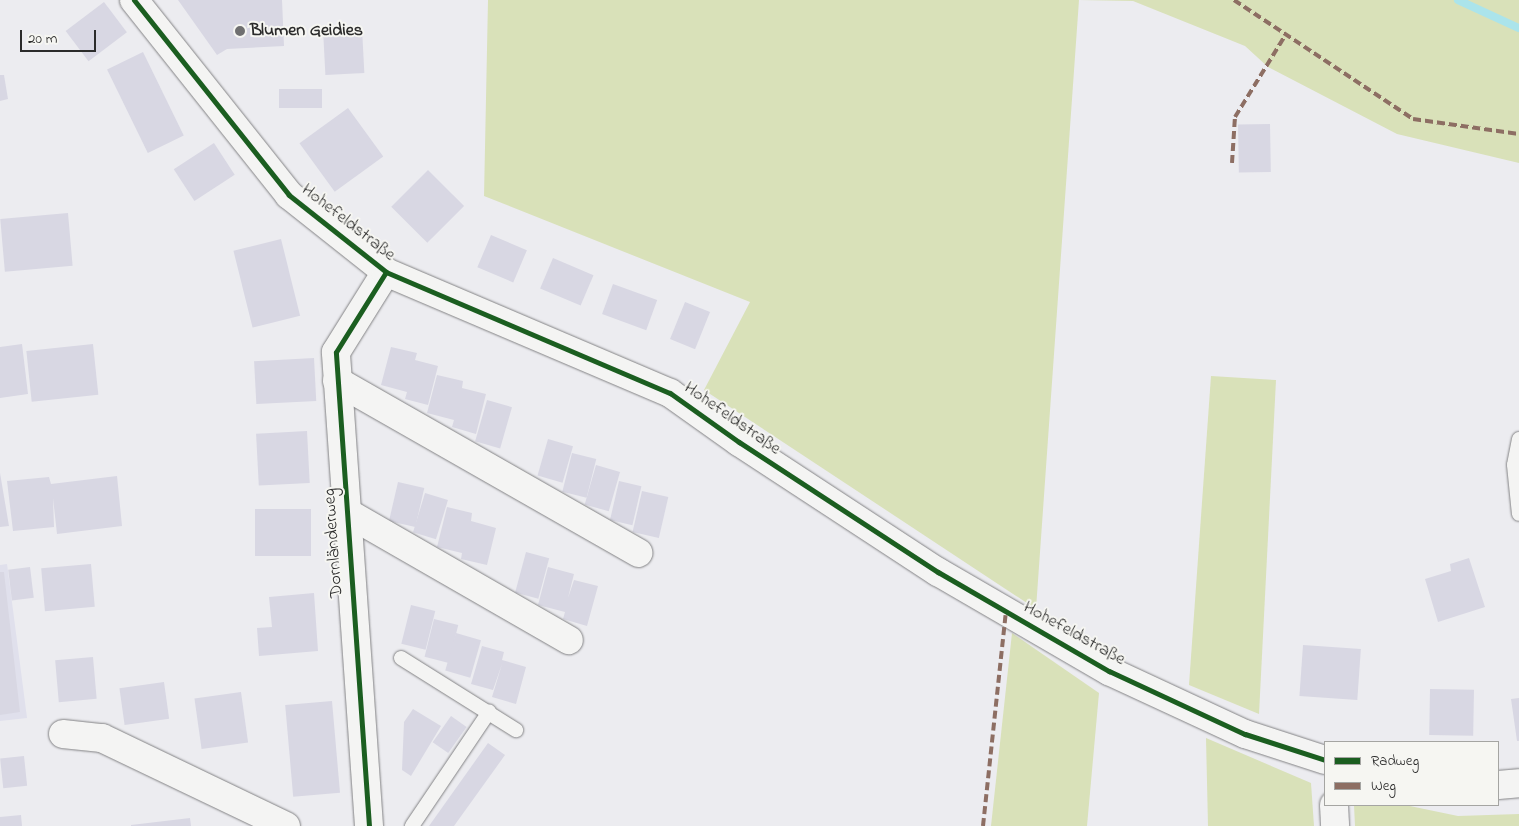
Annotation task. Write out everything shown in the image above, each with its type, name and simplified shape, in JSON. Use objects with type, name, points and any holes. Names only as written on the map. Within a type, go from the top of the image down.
[{"type":"street","name":"Hohefeldstraße","points":[[134,0],[289,195],[386,272],[670,393],[739,442],[938,572],[1109,671],[1245,734],[1324,760]]},
{"type":"street","name":"Dornländerweg","points":[[369,826],[336,352],[386,272]]},
{"type":"street","points":[[337,382],[638,553]]},
{"type":"street","name":"Dornländerweg","points":[[346,512],[569,640]]},
{"type":"street","points":[[63,734],[102,738],[286,826]]},
{"type":"street","points":[[1499,785],[1519,783]]},
{"type":"street","points":[[1334,806],[1336,826]]},
{"type":"lane","points":[[1519,439],[1514,465],[1514,496],[1519,514]]},
{"type":"lane","points":[[401,658],[516,730]]},
{"type":"lane","points":[[412,826],[489,712]]},
{"type":"shaded area","points":[[7,564],[27,718],[0,721],[0,565]]},
{"type":"green space","points":[[488,0],[1079,0],[1036,609],[704,390],[750,302],[484,196]]},
{"type":"green space","points":[[1079,0],[1519,0],[1519,163],[1397,134],[1268,67],[1245,46],[1133,1]]},
{"type":"green space","points":[[1211,376],[1276,380],[1259,714],[1189,685]]},
{"type":"green space","points":[[1012,633],[1099,693],[1087,826],[991,826]]},
{"type":"green space","points":[[1206,738],[1311,783],[1314,826],[1208,826]]},
{"type":"green space","points":[[1354,806],[1410,806],[1458,816],[1519,814],[1519,826],[1355,826]]},
{"type":"building","points":[[178,0],[282,0],[284,46],[227,49],[217,55]]},
{"type":"building","points":[[104,2],[127,32],[89,61],[66,31]]},
{"type":"building","points":[[362,28],[364,73],[325,75],[323,30]]},
{"type":"building","points":[[143,52],[184,136],[148,153],[107,70]]},
{"type":"building","points":[[0,75],[4,75],[8,99],[0,101]]},
{"type":"building","points":[[279,89],[322,89],[322,108],[279,108]]},
{"type":"building","points":[[348,108],[383,157],[335,192],[299,143]]},
{"type":"building","points":[[1270,124],[1271,172],[1239,173],[1238,125]]},
{"type":"building","points":[[214,143],[235,175],[194,201],[174,169]]},
{"type":"building","points":[[428,170],[464,206],[427,243],[391,207]]},
{"type":"building","points":[[68,213],[73,266],[5,272],[0,219]]},
{"type":"building","points":[[491,235],[527,250],[513,282],[477,267]]},
{"type":"building","points":[[281,239],[300,316],[253,328],[233,251]]},
{"type":"building","points":[[553,258],[594,275],[581,306],[540,288]]},
{"type":"building","points":[[613,284],[657,300],[646,330],[602,314]]},
{"type":"building","points":[[685,302],[710,312],[695,349],[670,339]]},
{"type":"building","points":[[22,344],[28,394],[0,398],[0,347]]},
{"type":"building","points":[[93,344],[98,395],[32,402],[26,351]]},
{"type":"building","points":[[391,347],[417,353],[415,360],[438,366],[428,405],[405,399],[407,392],[381,385]]},
{"type":"building","points":[[314,358],[316,401],[256,404],[254,361]]},
{"type":"building","points":[[437,375],[463,381],[462,388],[486,394],[476,434],[452,427],[454,420],[427,413]]},
{"type":"building","points":[[487,400],[512,407],[500,449],[475,441]]},
{"type":"building","points":[[307,431],[310,483],[259,486],[256,434]]},
{"type":"building","points":[[548,439],[573,446],[563,483],[538,476]]},
{"type":"building","points":[[572,453],[596,459],[587,498],[562,492]]},
{"type":"building","points":[[596,465],[620,472],[609,511],[585,504]]},
{"type":"building","points":[[0,473],[9,526],[0,527]]},
{"type":"building","points":[[117,476],[122,526],[57,534],[53,498],[54,527],[13,531],[7,481],[49,477],[51,484]]},
{"type":"building","points":[[619,481],[641,486],[632,525],[610,520]]},
{"type":"building","points":[[398,482],[424,488],[415,527],[389,521]]},
{"type":"building","points":[[642,491],[668,497],[659,538],[633,532]]},
{"type":"building","points":[[425,493],[448,500],[436,539],[413,532]]},
{"type":"building","points":[[447,507],[472,513],[471,521],[496,528],[487,565],[461,559],[462,553],[437,547]]},
{"type":"building","points":[[255,509],[311,509],[311,556],[255,556]]},
{"type":"building","points":[[526,552],[549,558],[538,599],[515,593]]},
{"type":"building","points":[[1469,558],[1485,607],[1438,622],[1425,579],[1451,571],[1450,564]]},
{"type":"building","points":[[91,564],[95,607],[45,611],[41,568]]},
{"type":"building","points":[[30,567],[34,598],[12,600],[8,570]]},
{"type":"building","points":[[548,567],[574,574],[568,598],[574,580],[598,586],[587,626],[563,619],[565,612],[538,605]]},
{"type":"building","points":[[0,572],[4,572],[20,712],[0,715]]},
{"type":"building","points":[[314,593],[318,651],[259,656],[257,628],[272,627],[269,597]]},
{"type":"building","points":[[411,605],[435,611],[426,650],[401,644]]},
{"type":"building","points":[[434,619],[458,625],[449,663],[425,657]]},
{"type":"building","points":[[456,633],[481,640],[470,678],[445,670]]},
{"type":"building","points":[[1303,645],[1361,649],[1357,700],[1299,696]]},
{"type":"building","points":[[482,646],[504,652],[502,660],[526,667],[516,704],[492,697],[502,664],[493,690],[471,684]]},
{"type":"building","points":[[93,657],[97,699],[59,702],[55,660]]},
{"type":"building","points":[[164,682],[169,719],[125,725],[119,688]]},
{"type":"building","points":[[1430,689],[1474,690],[1473,736],[1429,735]]},
{"type":"building","points":[[241,692],[248,743],[202,749],[194,699]]},
{"type":"building","points":[[1519,698],[1519,741],[1517,741],[1511,699]]},
{"type":"building","points":[[332,701],[340,793],[293,797],[285,705]]},
{"type":"building","points":[[413,709],[441,726],[411,776],[402,770],[404,722]]},
{"type":"building","points":[[451,716],[467,727],[448,753],[433,742]]},
{"type":"building","points":[[488,743],[505,755],[454,826],[429,826]]},
{"type":"building","points":[[24,756],[27,786],[3,788],[0,759]]},
{"type":"building","points":[[21,815],[22,826],[0,826],[0,817]]},
{"type":"building","points":[[190,818],[191,826],[131,826],[131,825]]},
{"type":"waterway","points":[[1458,0],[1519,28]]},
{"type":"marked path","points":[[1234,0],[1413,119],[1519,134]]},
{"type":"marked path","points":[[1232,163],[1235,117],[1286,34]]},
{"type":"marked path","points":[[983,826],[1006,612]]},
{"type":"cycle path","points":[[134,0],[289,195],[386,272],[670,393],[739,442],[938,572],[1109,671],[1245,734],[1324,760]]},
{"type":"cycle path","points":[[369,826],[336,352],[386,272]]},
{"type":"place","name":"Blumen Geidies","points":[[240,31]]}]
